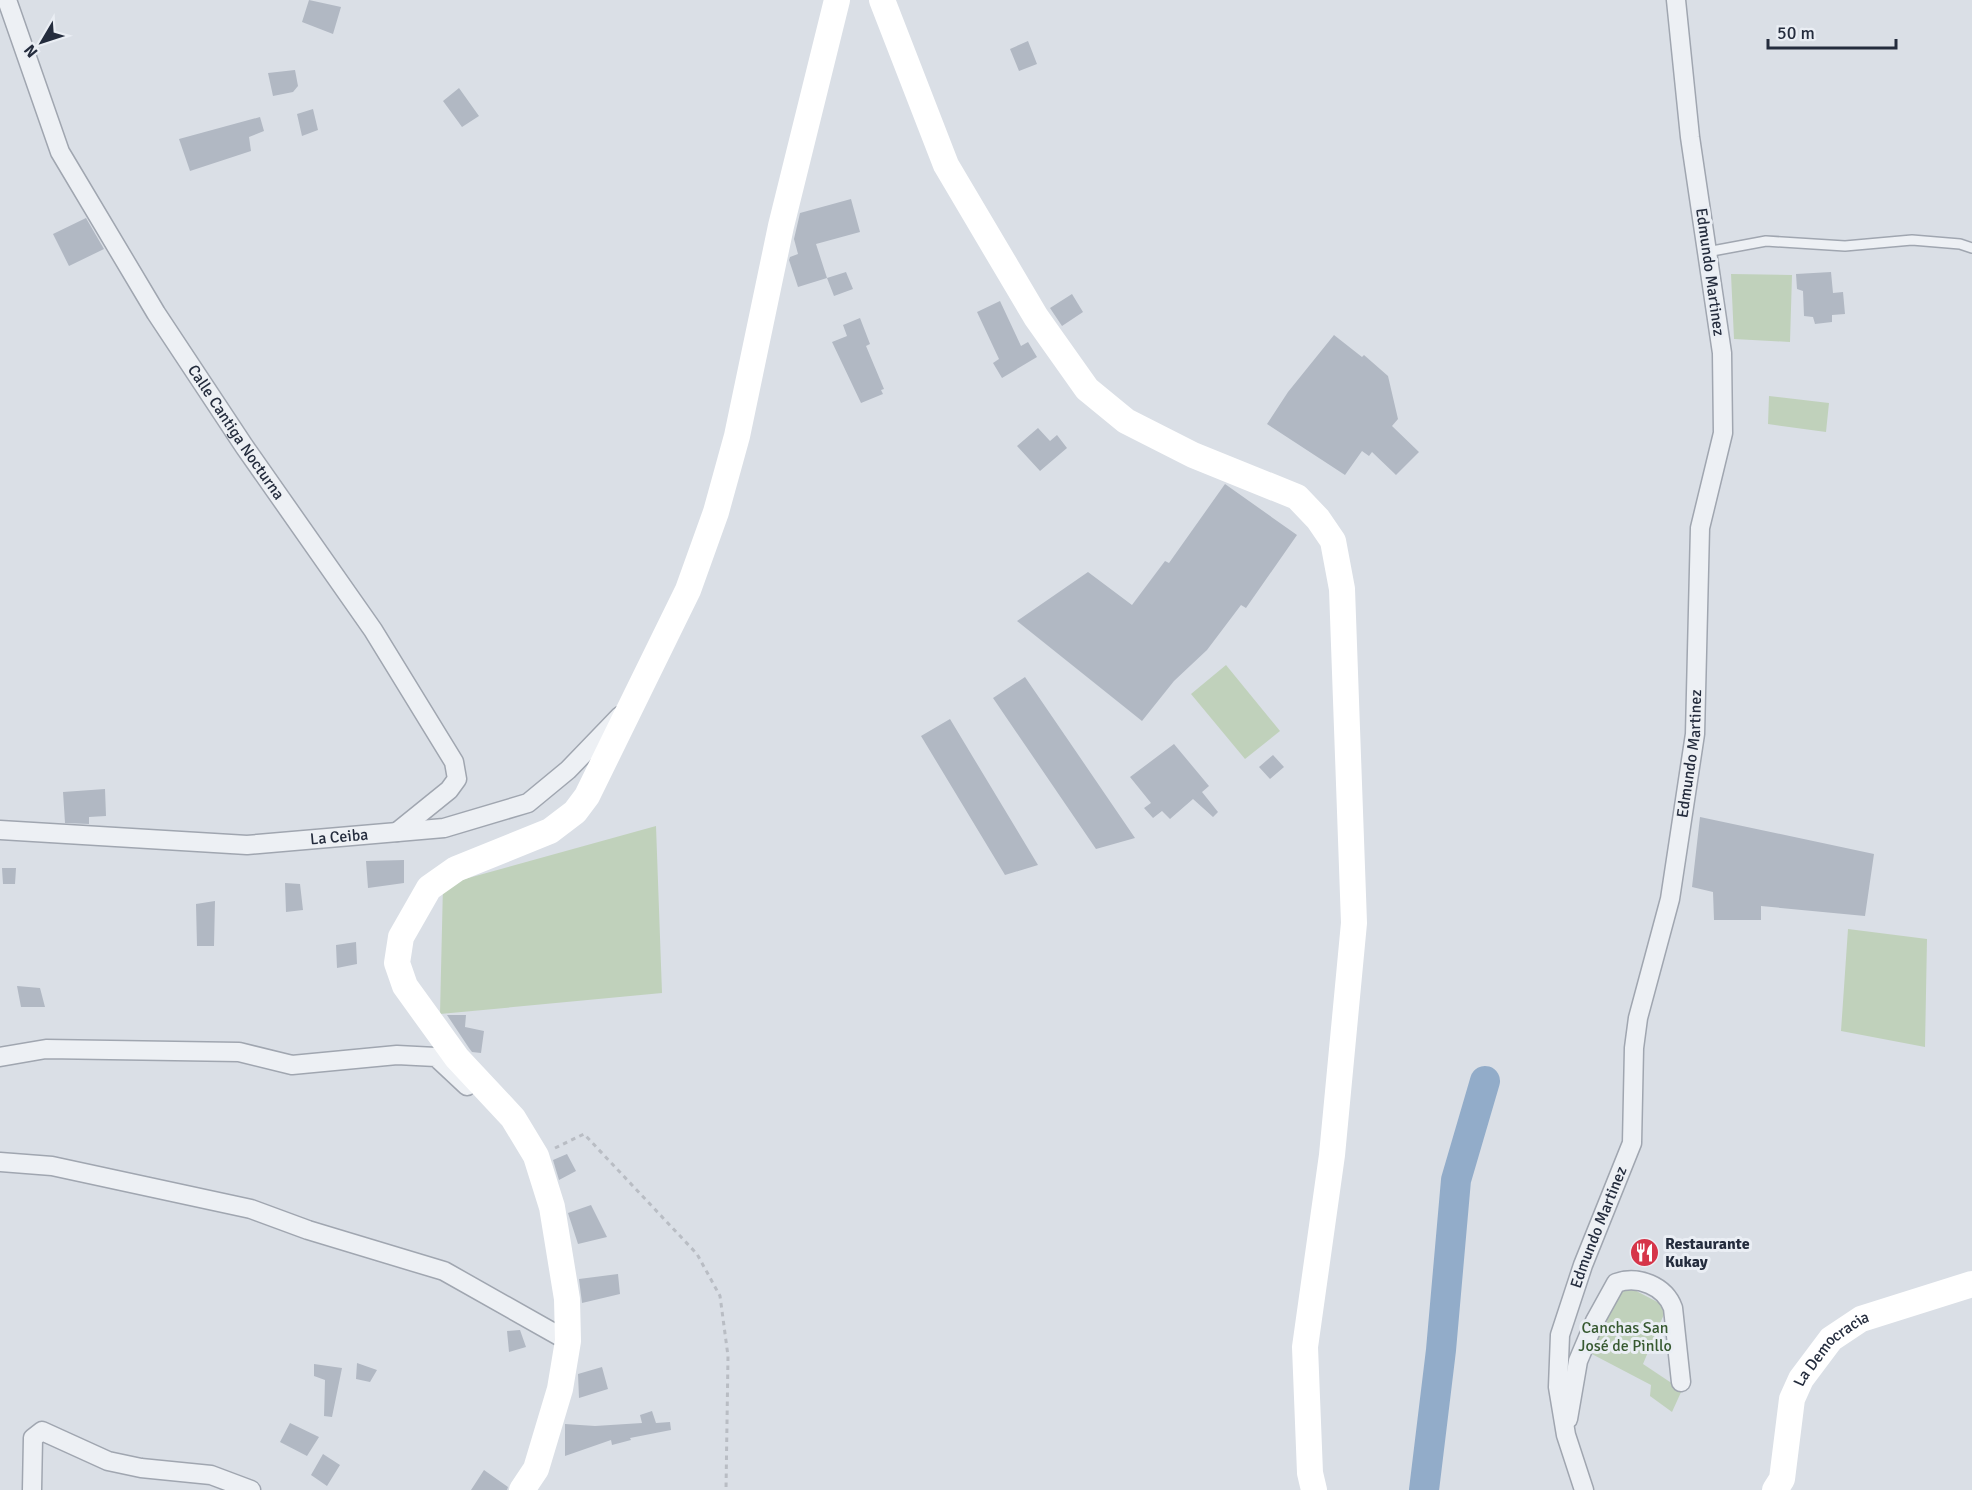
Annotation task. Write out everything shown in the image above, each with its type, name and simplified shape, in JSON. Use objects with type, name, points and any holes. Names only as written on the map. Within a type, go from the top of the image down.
[{"type":"street","name":"Calle Cantiga Nocturna","points":[[7,0],[60,152],[156,313],[244,446],[373,630],[454,762],[457,779],[449,790],[397,832]]},
{"type":"street","points":[[522,1490],[536,1469],[560,1389],[568,1341],[567,1299],[552,1207],[536,1156],[513,1119],[457,1058],[405,986],[397,963],[401,937],[429,888],[456,869],[550,831],[575,812],[587,796],[688,590],[716,512],[737,436],[781,226],[837,0]]},
{"type":"street","points":[[882,0],[946,165],[1036,317],[1087,389],[1126,421],[1193,455],[1297,497],[1318,519],[1333,541],[1342,589],[1354,923],[1332,1155],[1305,1347],[1306,1418],[1310,1473],[1314,1490]]},
{"type":"street","name":"Edmundo Martinez","points":[[1584,1490],[1566,1435],[1558,1387],[1560,1335],[1583,1265],[1632,1143],[1634,1048],[1638,1018],[1670,899],[1695,734],[1700,528],[1723,433],[1722,353],[1690,137],[1676,0]]},
{"type":"street","name":"La Ceiba","points":[[0,830],[247,845],[444,828],[528,803],[568,770],[634,702]]},
{"type":"street","points":[[0,1057],[46,1049],[239,1052],[292,1065],[397,1054],[436,1057],[468,1086],[513,1119]]},
{"type":"street","points":[[0,1162],[52,1166],[251,1209],[308,1230],[444,1271],[568,1341]]},
{"type":"street","points":[[1566,1435],[1578,1361],[1595,1321],[1616,1283],[1626,1279],[1636,1281],[1659,1288],[1669,1297],[1674,1308],[1682,1382]]},
{"type":"street","name":"La Democracia","points":[[1775,1490],[1782,1479],[1792,1399],[1801,1379],[1831,1339],[1861,1319],[1972,1284]]},
{"type":"street","points":[[32,1490],[33,1438],[42,1431],[108,1461],[141,1468],[211,1475],[251,1490]]},
{"type":"lane","points":[[1707,252],[1766,241],[1845,246],[1912,240],[1960,244],[1972,248]]},
{"type":"path","points":[[536,1156],[584,1134],[698,1254],[720,1296],[728,1356],[726,1490]]},
{"type":"green space","points":[[1731,274],[1792,275],[1790,342],[1734,339]]},
{"type":"green space","points":[[1769,396],[1829,403],[1826,432],[1768,424]]},
{"type":"green space","points":[[1226,665],[1280,731],[1245,759],[1191,694]]},
{"type":"green space","points":[[656,826],[662,993],[440,1014],[443,885]]},
{"type":"green space","points":[[1848,929],[1927,939],[1925,1047],[1841,1031]]},
{"type":"green space","name":"Canchas San José de Pinllo","points":[[1621,1283],[1667,1307],[1643,1364],[1682,1390],[1672,1412],[1650,1396],[1651,1385],[1588,1352]]},
{"type":"building","points":[[309,0],[341,7],[333,34],[302,22]]},
{"type":"building","points":[[1028,41],[1037,64],[1019,71],[1010,49]]},
{"type":"building","points":[[295,70],[298,86],[293,92],[273,96],[268,73]]},
{"type":"building","points":[[459,88],[479,116],[462,127],[443,101]]},
{"type":"building","points":[[313,109],[318,130],[302,136],[297,114]]},
{"type":"building","points":[[260,117],[264,131],[249,137],[251,151],[190,171],[179,139]]},
{"type":"building","points":[[851,199],[860,232],[816,244],[827,278],[798,287],[789,260],[790,257],[798,254],[794,239],[800,213]]},
{"type":"building","points":[[86,218],[104,249],[69,266],[53,234]]},
{"type":"building","points":[[846,272],[853,289],[834,296],[827,278]]},
{"type":"building","points":[[1831,272],[1833,293],[1843,292],[1845,314],[1832,315],[1832,322],[1815,324],[1813,317],[1804,316],[1803,291],[1797,289],[1796,274]]},
{"type":"building","points":[[1072,294],[1083,312],[1062,326],[1050,308]]},
{"type":"building","points":[[1000,301],[1021,346],[1028,342],[1037,357],[1002,378],[993,363],[999,359],[977,312]]},
{"type":"building","points":[[860,318],[870,344],[866,346],[884,389],[881,390],[883,394],[861,403],[832,342],[847,336],[843,325]]},
{"type":"building","points":[[1334,335],[1362,357],[1364,355],[1388,376],[1398,419],[1392,426],[1419,452],[1396,475],[1372,452],[1369,456],[1362,451],[1345,475],[1267,424],[1288,392]]},
{"type":"building","points":[[1038,428],[1050,441],[1057,435],[1067,448],[1040,471],[1017,446]]},
{"type":"building","points":[[1225,484],[1297,535],[1246,608],[1241,605],[1207,650],[1174,681],[1142,721],[1017,621],[1088,572],[1132,605],[1165,561],[1169,563]]},
{"type":"building","points":[[1025,677],[1135,838],[1096,849],[993,698]]},
{"type":"building","points":[[950,719],[1038,865],[1005,875],[921,736]]},
{"type":"building","points":[[1174,744],[1209,786],[1202,792],[1218,812],[1213,817],[1193,799],[1170,819],[1162,811],[1153,818],[1144,808],[1151,803],[1130,777]]},
{"type":"building","points":[[1273,755],[1284,767],[1270,779],[1259,767]]},
{"type":"building","points":[[105,789],[106,816],[89,817],[89,824],[65,823],[63,792]]},
{"type":"building","points":[[1700,817],[1874,854],[1865,916],[1761,906],[1761,920],[1714,920],[1713,892],[1692,887]]},
{"type":"building","points":[[404,860],[404,883],[368,888],[366,861]]},
{"type":"building","points":[[2,868],[16,868],[15,884],[3,884]]},
{"type":"building","points":[[285,883],[300,884],[303,910],[286,912]]},
{"type":"building","points":[[215,901],[214,946],[197,946],[196,904]]},
{"type":"building","points":[[356,942],[357,964],[337,968],[336,945]]},
{"type":"building","points":[[17,986],[40,988],[45,1007],[21,1007]]},
{"type":"building","points":[[447,1015],[466,1015],[465,1027],[484,1031],[481,1053],[472,1052]]},
{"type":"building","points":[[567,1154],[576,1171],[559,1180],[553,1160]]},
{"type":"building","points":[[591,1205],[607,1237],[578,1244],[568,1213]]},
{"type":"building","points":[[618,1274],[620,1294],[582,1303],[579,1279]]},
{"type":"building","points":[[520,1330],[526,1347],[509,1352],[507,1331]]},
{"type":"building","points":[[357,1363],[377,1370],[370,1382],[356,1379]]},
{"type":"building","points":[[314,1364],[342,1368],[332,1417],[324,1416],[325,1380],[314,1376]]},
{"type":"building","points":[[602,1367],[608,1389],[579,1398],[578,1374]]},
{"type":"building","points":[[652,1411],[656,1423],[670,1422],[671,1430],[630,1438],[631,1440],[612,1445],[611,1440],[565,1456],[565,1424],[595,1426],[642,1423],[640,1415]]},
{"type":"building","points":[[290,1423],[319,1437],[307,1456],[280,1442]]},
{"type":"building","points":[[323,1454],[340,1465],[327,1486],[311,1475]]},
{"type":"building","points":[[484,1470],[508,1487],[507,1490],[471,1490]]},
{"type":"waterway","points":[[1424,1490],[1441,1350],[1456,1180],[1485,1081]]},
{"type":"place","name":"Restaurante Kukay","points":[[1644,1253]]}]
